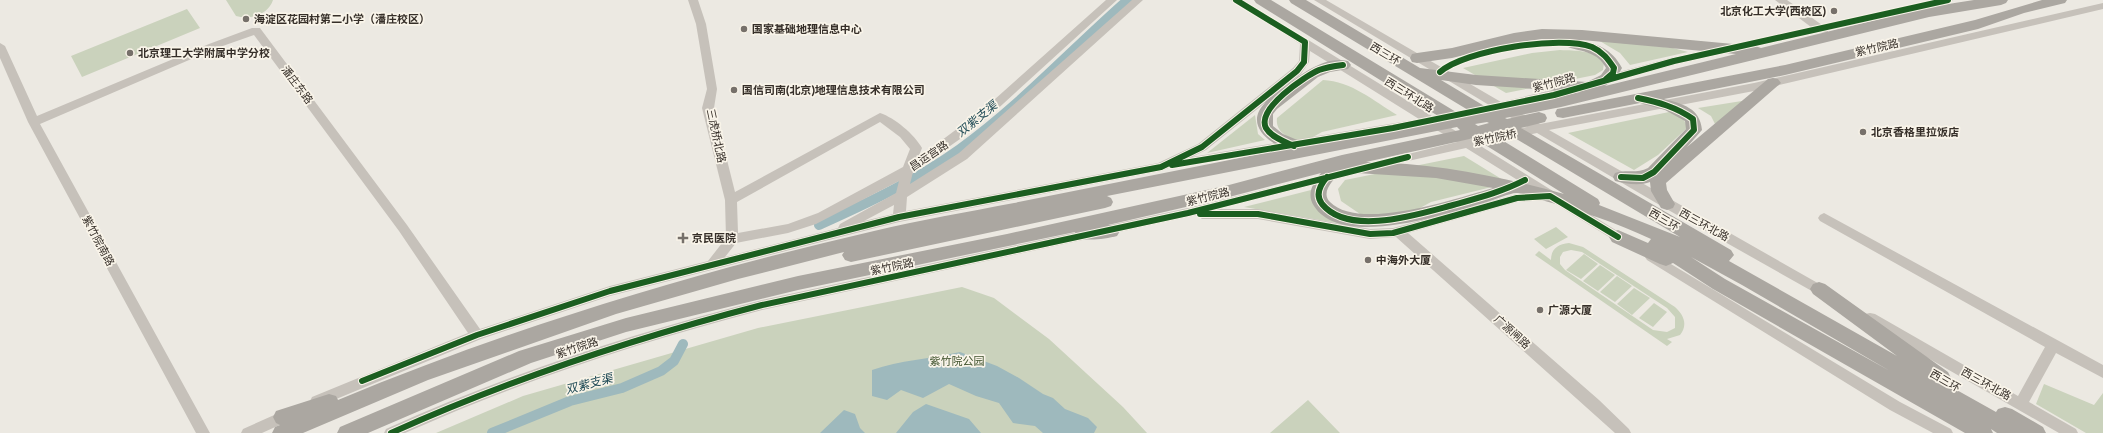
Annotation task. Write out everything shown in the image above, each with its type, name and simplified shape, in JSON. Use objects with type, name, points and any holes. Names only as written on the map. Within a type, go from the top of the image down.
[{"type":"highway","name":"西三环","points":[[1261,0],[1523,159],[1725,276],[1983,433]]},
{"type":"highway","points":[[1270,0],[1354,49],[1398,65],[1428,73],[1503,82],[1612,89],[1654,88],[1684,84],[1915,26],[2002,0]]},
{"type":"highway","points":[[1281,0],[1359,46],[1425,67],[1474,75],[1593,83],[1651,83],[1680,80],[1915,26],[2020,10]]},
{"type":"highway","name":"西三环","points":[[1296,0],[1626,198],[2036,433]]},
{"type":"highway","points":[[1922,6],[1948,0]]},
{"type":"highway","name":"紫竹院路","points":[[347,433],[526,358],[626,325],[798,283],[1007,241],[1229,191],[1342,161],[1406,152],[1763,52],[1825,32],[1922,6],[2002,0]]},
{"type":"highway","name":"紫竹院路","points":[[282,425],[421,374],[616,307],[738,272],[876,237],[1300,148],[1393,131],[1638,98],[1785,70],[1978,24],[2020,10],[2060,0]]},
{"type":"highway","points":[[1417,58],[1452,53],[1514,38],[1542,34],[1582,35],[1734,48],[1763,52]]},
{"type":"highway","points":[[1841,56],[1902,52],[1933,35]]},
{"type":"highway","points":[[1440,72],[1453,61],[1533,44],[1561,43],[1590,46],[1607,56],[1614,68],[1613,73],[1567,107]]},
{"type":"highway","points":[[1300,148],[1273,135],[1265,125],[1265,115],[1270,106],[1315,71],[1327,67],[1343,65]]},
{"type":"highway","points":[[1667,204],[1659,192],[1658,181],[1773,83]]},
{"type":"highway","points":[[1621,177],[1643,178],[1654,172],[1694,130],[1693,119],[1665,103],[1638,98]]},
{"type":"highway","points":[[1342,161],[1320,185],[1318,196],[1322,205],[1332,214],[1345,219],[1360,221],[1398,219],[1501,192],[1525,180]]},
{"type":"highway","points":[[616,307],[670,297],[882,248],[1219,181],[1268,176],[1343,172],[1418,176],[1476,184],[1541,200],[1629,229],[1725,276],[2015,433]]},
{"type":"highway","points":[[992,212],[1097,179]]},
{"type":"highway","points":[[626,325],[696,300],[884,254],[1219,181]]},
{"type":"highway","points":[[1007,241],[1111,231]]},
{"type":"highway","points":[[1618,237],[1725,276],[2000,433]]},
{"type":"highway","points":[[1819,289],[1941,378]]},
{"type":"street","name":"三虎桥北路","points":[[693,0],[701,24],[712,89],[708,108],[731,200],[732,239]]},
{"type":"street","name":"昌运宫路","points":[[732,239],[805,223],[874,190],[906,172],[960,135],[994,108],[1112,0]]},
{"type":"street","points":[[828,236],[900,196],[963,156],[1138,0]]},
{"type":"street","points":[[248,433],[282,425],[362,381],[477,335],[610,291],[899,217],[1160,166],[1202,147],[1297,71],[1304,62],[1305,42],[1236,0]]},
{"type":"street","name":"西三环北路","points":[[1319,0],[1667,204],[2021,403],[2070,433]]},
{"type":"street","points":[[1780,0],[1825,32]]},
{"type":"street","points":[[2098,7],[2103,15]]},
{"type":"street","name":"紫竹院路","points":[[1567,107],[1665,103],[1773,83],[2098,7]]},
{"type":"street","name":"潘庄东路","points":[[34,122],[213,46],[256,30],[404,228],[477,335]]},
{"type":"street","name":"紫竹院路","points":[[1605,80],[1674,61],[1734,48],[1825,32]]},
{"type":"street","name":"西三环北路","points":[[1305,42],[1550,196],[1895,406],[1946,433]]},
{"type":"street","name":"紫竹院南路","points":[[0,46],[34,122],[203,433]]},
{"type":"street","points":[[731,200],[880,117],[904,134],[916,148],[906,172],[900,196],[899,217]]},
{"type":"street","name":"紫竹院路","points":[[1160,166],[1300,148]]},
{"type":"street","name":"紫竹院路","points":[[391,433],[437,411],[538,371],[698,321],[762,305],[1111,231],[1188,213],[1327,177],[1406,152]]},
{"type":"street","points":[[1188,213],[1258,214],[1370,234],[1399,232],[1518,198],[1550,196]]},
{"type":"street","points":[[1824,218],[2103,372]]},
{"type":"street","name":"广源闸路","points":[[1399,232],[1588,399],[1624,433]]},
{"type":"street","points":[[711,266],[732,239]]},
{"type":"street","points":[[2021,403],[2053,345]]},
{"type":"green space","points":[[226,0],[273,0],[271,5],[263,13],[253,17],[241,17],[236,16]]},
{"type":"green space","points":[[187,9],[200,28],[82,77],[71,56]]},
{"type":"green space","points":[[1598,40],[1673,48],[1688,52],[1630,65],[1620,53]]},
{"type":"green space","points":[[1560,50],[1578,51],[1594,55],[1604,63],[1603,70],[1595,75],[1506,93],[1463,68],[1532,53]]},
{"type":"green space","points":[[1323,80],[1333,81],[1353,88],[1397,115],[1322,132],[1302,143],[1284,134],[1278,128],[1277,118]]},
{"type":"green space","points":[[1748,100],[1715,124],[1711,116],[1698,108]]},
{"type":"green space","points":[[1669,112],[1682,117],[1688,127],[1658,155],[1634,170],[1568,133]]},
{"type":"green space","points":[[1255,115],[1258,134],[1265,140],[1207,153]]},
{"type":"green space","points":[[1464,156],[1508,183],[1431,202],[1411,213],[1376,216],[1360,214],[1341,201],[1338,189],[1345,180]]},
{"type":"green space","points":[[1311,190],[1315,203],[1343,224],[1244,207]]},
{"type":"green space","points":[[1556,227],[1568,237],[1546,249],[1534,239]]},
{"type":"green space","points":[[1569,243],[1583,247],[1675,307],[1681,313],[1684,320],[1684,328],[1680,335],[1667,339],[1672,342],[1667,346],[1535,255],[1539,251],[1551,260],[1554,250],[1558,246]],"holes":[[[1571,250],[1582,252],[1667,308],[1675,317],[1675,328],[1667,332],[1653,330],[1565,270],[1560,264],[1560,257],[1563,252]]]},
{"type":"green space","points":[[1584,254],[1598,264],[1581,279],[1566,270]]},
{"type":"green space","points":[[1600,265],[1615,275],[1598,291],[1583,281]]},
{"type":"green space","points":[[1617,276],[1632,286],[1615,302],[1600,292]]},
{"type":"green space","name":"紫竹院公园","points":[[962,287],[994,298],[1049,339],[1123,407],[1147,433],[436,433],[523,396],[758,328]]},
{"type":"green space","points":[[1634,288],[1650,298],[1632,315],[1617,304]]},
{"type":"green space","points":[[1654,303],[1667,312],[1653,327],[1639,318]]},
{"type":"green space","points":[[2044,384],[2094,405],[2103,393],[2103,433],[2086,433],[2036,404]]},
{"type":"green space","points":[[1308,400],[1340,433],[1270,433]]},
{"type":"water","points":[[960,352],[997,366],[1043,394],[1053,398],[1065,409],[1088,418],[1097,427],[1094,433],[1043,433],[1035,426],[1013,423],[999,403],[976,396],[949,384],[923,398],[901,390],[887,400],[872,396],[872,370],[893,364]]},
{"type":"water","points":[[926,404],[969,419],[981,433],[896,433],[913,412]]},
{"type":"water","points":[[844,410],[855,414],[860,428],[865,433],[820,433]]},
{"type":"waterway","name":"双紫支渠","points":[[819,225],[909,181],[960,149],[1004,114],[1128,0]]},
{"type":"waterway","name":"双紫支渠","points":[[492,433],[570,401],[622,388],[661,371],[674,361],[683,344]]},
{"type":"cycle path","points":[[362,381],[477,335],[610,291],[899,217],[1161,167],[1202,147],[1297,71],[1304,62],[1305,42],[1236,0]]},
{"type":"cycle path","points":[[1172,165],[1393,128],[1554,95],[1674,61],[1948,0]]},
{"type":"cycle path","points":[[1440,72],[1452,63],[1472,56],[1541,43],[1560,42],[1593,48],[1606,56],[1614,68],[1613,73],[1606,79]]},
{"type":"cycle path","points":[[1294,146],[1278,138],[1267,130],[1265,126],[1265,119],[1269,111],[1284,94],[1310,74],[1326,68],[1343,65]]},
{"type":"cycle path","points":[[1621,177],[1643,178],[1654,172],[1694,130],[1693,119],[1687,115],[1660,103],[1638,98]]},
{"type":"cycle path","points":[[391,433],[527,376],[620,345],[714,317],[762,305],[1188,213],[1408,157]]},
{"type":"cycle path","points":[[1327,177],[1320,187],[1318,195],[1324,206],[1336,215],[1351,220],[1368,221],[1386,220],[1422,213],[1490,195],[1517,185],[1525,180]]},
{"type":"cycle path","points":[[1200,214],[1258,214],[1370,234],[1393,233],[1517,198],[1550,196],[1618,237]]},
{"type":"place","name":"北京化工大学(西校区)","points":[[1834,11]]},
{"type":"place","name":"海淀区花园村第二小学（潘庄校区）","points":[[246,19]]},
{"type":"place","name":"国家基础地理信息中心","points":[[744,29]]},
{"type":"place","name":"北京理工大学附属中学分校","points":[[130,53]]},
{"type":"place","name":"国信司南(北京)地理信息技术有限公司","points":[[734,90]]},
{"type":"place","name":"北京香格里拉饭店","points":[[1863,132]]},
{"type":"place","name":"京民医院","points":[[683,238]]},
{"type":"place","name":"中海外大厦","points":[[1368,260]]},
{"type":"place","name":"广源大厦","points":[[1540,310]]}]
